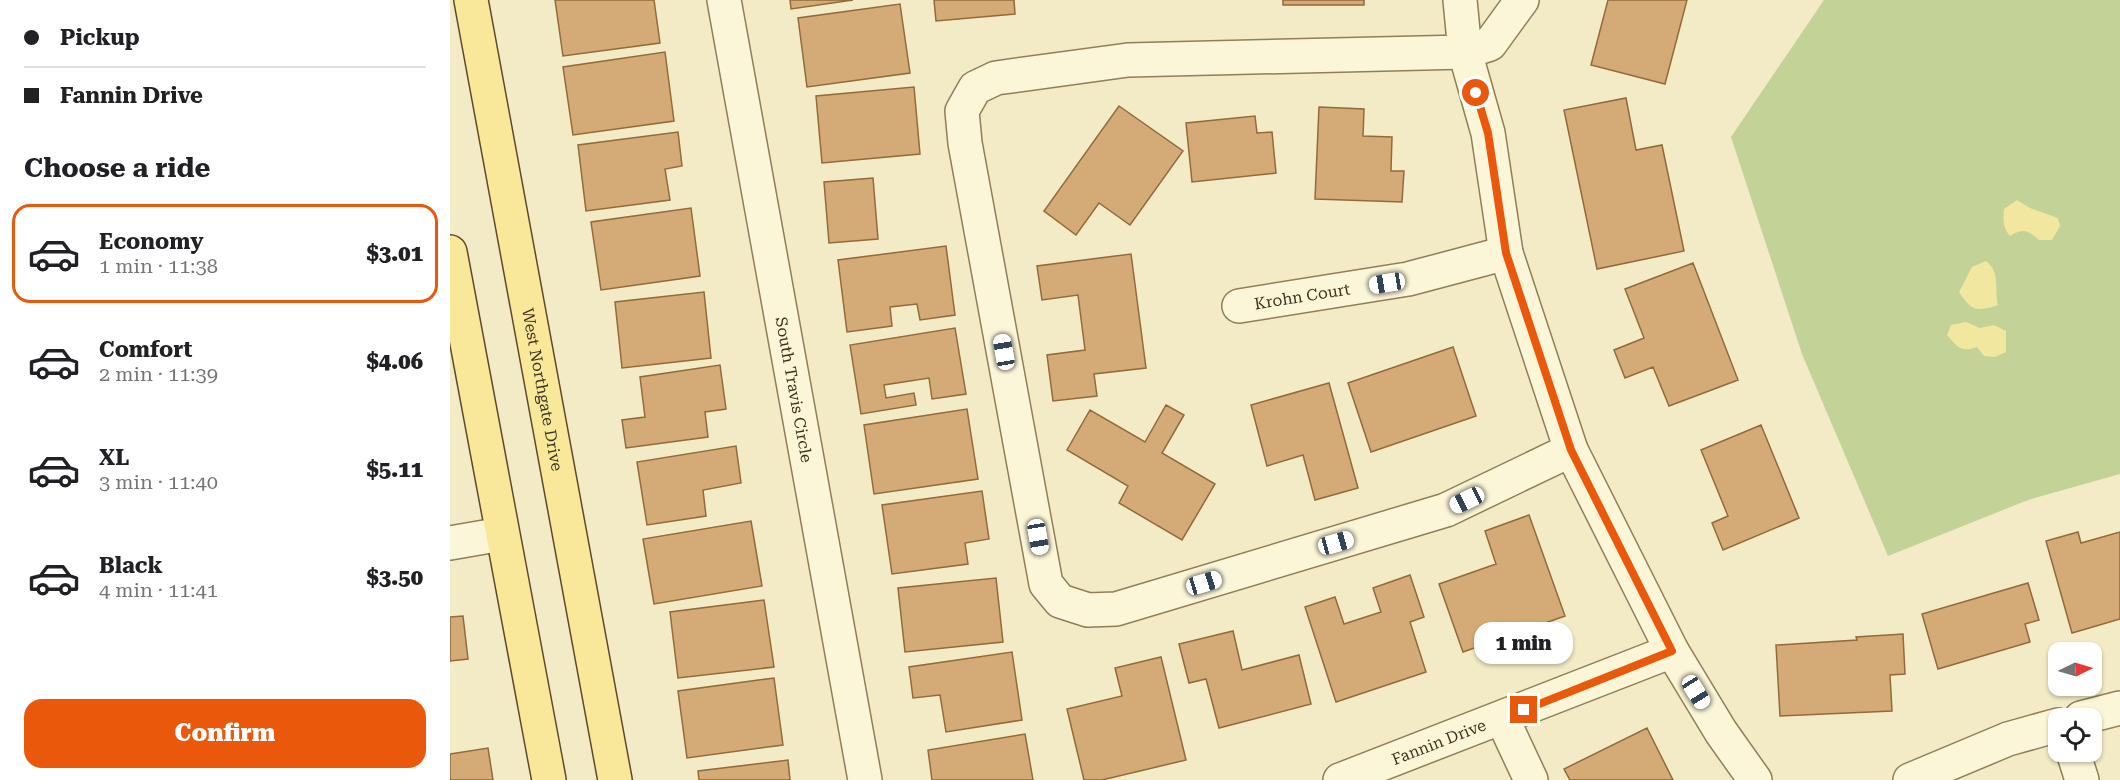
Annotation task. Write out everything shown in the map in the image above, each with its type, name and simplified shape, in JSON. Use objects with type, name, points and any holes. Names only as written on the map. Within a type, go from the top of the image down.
[{"type":"main road","name":"West Northgate Drive","points":[[471,0],[615,780]]},
{"type":"main road","points":[[450,252],[549,780]]},
{"type":"street","name":"South Travis Circle","points":[[724,0],[865,780]]},
{"type":"street","points":[[1460,0],[1465,52],[1488,133],[1506,253],[1571,450],[1672,651],[1721,732],[1755,780]]},
{"type":"street","points":[[1522,0],[1490,44],[1465,52],[1128,60],[996,78],[975,88],[962,111],[965,143],[1046,584],[1060,601],[1088,610],[1116,609],[1446,510],[1571,450]]},
{"type":"street","name":"Krohn Court","points":[[1239,306],[1408,279],[1506,253]]},
{"type":"street","points":[[450,543],[502,534]]},
{"type":"street","name":"Fannin Drive","points":[[1340,780],[1672,651]]},
{"type":"street","points":[[2102,713],[2120,708]]},
{"type":"street","points":[[1502,718],[1531,780]]},
{"type":"street","points":[[1910,780],[2008,739],[2048,728]]},
{"type":"street","points":[[2076,762],[2082,780]]},
{"type":"green space","points":[[1824,0],[2120,0],[2120,474],[2028,500],[1888,556],[1802,354],[1731,137]]},
{"type":"sand","points":[[2017,200],[2030,208],[2058,218],[2060,226],[2052,240],[2039,240],[2025,231],[2010,236],[2004,224],[2004,209]]},
{"type":"sand","points":[[1986,261],[1994,271],[1998,305],[1979,309],[1967,303],[1959,292],[1972,267]]},
{"type":"sand","points":[[1966,322],[1980,328],[1994,325],[2006,331],[2006,352],[1995,357],[1984,356],[1977,347],[1963,349],[1957,346],[1947,335],[1951,325]]},
{"type":"building","points":[[555,0],[654,0],[660,43],[563,56]]},
{"type":"building","points":[[790,0],[853,0],[791,9]]},
{"type":"building","points":[[934,0],[1014,0],[1015,14],[936,21]]},
{"type":"building","points":[[1283,0],[1364,0],[1364,5],[1283,5]]},
{"type":"building","points":[[1608,0],[1687,0],[1665,84],[1591,65]]},
{"type":"building","points":[[900,4],[910,73],[807,87],[798,18]]},
{"type":"building","points":[[665,52],[674,121],[573,135],[563,67]]},
{"type":"building","points":[[914,87],[920,154],[822,163],[816,96]]},
{"type":"building","points":[[1626,98],[1636,150],[1662,145],[1684,251],[1597,269],[1564,110]]},
{"type":"building","points":[[1119,106],[1183,151],[1130,225],[1099,203],[1076,235],[1044,211]]},
{"type":"building","points":[[1319,107],[1364,109],[1363,136],[1392,137],[1391,171],[1404,171],[1402,202],[1315,199]]},
{"type":"building","points":[[1255,116],[1257,133],[1272,132],[1276,173],[1192,182],[1186,123]]},
{"type":"building","points":[[678,132],[682,166],[665,169],[670,200],[586,211],[578,145]]},
{"type":"building","points":[[873,178],[878,239],[829,243],[824,182]]},
{"type":"building","points":[[691,208],[700,276],[601,290],[591,222]]},
{"type":"building","points":[[946,246],[955,315],[920,320],[917,304],[890,307],[892,326],[847,332],[838,260]]},
{"type":"building","points":[[1131,254],[1146,368],[1094,374],[1097,396],[1053,401],[1047,355],[1085,350],[1078,295],[1042,300],[1037,266]]},
{"type":"building","points":[[1693,263],[1738,380],[1669,406],[1653,367],[1625,378],[1614,350],[1644,338],[1625,289]]},
{"type":"building","points":[[704,292],[711,358],[622,368],[615,302]]},
{"type":"building","points":[[955,328],[966,394],[932,399],[929,378],[884,385],[886,398],[914,393],[916,405],[861,414],[850,345]]},
{"type":"building","points":[[1453,347],[1476,416],[1371,452],[1348,383]]},
{"type":"building","points":[[720,365],[726,409],[705,412],[708,437],[626,448],[622,420],[645,417],[640,377]]},
{"type":"building","points":[[1329,383],[1358,488],[1315,500],[1303,455],[1267,466],[1251,405]]},
{"type":"building","points":[[1166,405],[1184,415],[1162,453],[1215,484],[1182,540],[1119,503],[1128,486],[1067,450],[1090,410],[1145,442]]},
{"type":"building","points":[[967,409],[978,479],[874,494],[864,425]]},
{"type":"building","points":[[1761,425],[1799,518],[1723,550],[1712,523],[1728,516],[1701,450]]},
{"type":"building","points":[[736,446],[741,483],[703,490],[706,516],[647,525],[637,462]]},
{"type":"building","points":[[982,491],[989,539],[965,543],[968,564],[892,574],[882,505]]},
{"type":"building","points":[[1529,515],[1565,616],[1463,652],[1439,584],[1496,564],[1485,531]]},
{"type":"building","points":[[751,521],[762,586],[654,604],[643,539]]},
{"type":"building","points":[[2078,532],[2081,543],[2120,532],[2120,619],[2072,633],[2046,541]]},
{"type":"building","points":[[1410,575],[1424,617],[1410,622],[1426,672],[1336,702],[1305,607],[1335,597],[1344,624],[1381,612],[1373,588]]},
{"type":"building","points":[[996,578],[1003,642],[905,652],[898,588]]},
{"type":"building","points":[[2028,583],[2039,620],[2025,624],[2030,642],[1938,669],[1922,614]]},
{"type":"building","points":[[764,600],[774,667],[678,678],[670,612]]},
{"type":"building","points":[[463,616],[468,659],[450,661],[450,617]]},
{"type":"building","points":[[1233,631],[1242,670],[1299,655],[1311,704],[1219,728],[1206,679],[1189,683],[1179,644]]},
{"type":"building","points":[[1903,634],[1905,674],[1890,675],[1892,711],[1780,716],[1776,645],[1857,640],[1856,637]]},
{"type":"building","points":[[1012,652],[1022,720],[946,732],[940,695],[913,698],[909,667]]},
{"type":"building","points":[[1161,657],[1186,760],[1102,780],[1084,780],[1067,709],[1122,696],[1115,668]]},
{"type":"building","points":[[774,678],[783,745],[687,758],[678,691]]},
{"type":"building","points":[[1647,728],[1673,780],[1570,780],[1564,769]]},
{"type":"building","points":[[1025,734],[1033,780],[932,780],[928,750]]},
{"type":"building","points":[[488,748],[493,780],[450,780],[450,754]]},
{"type":"building","points":[[788,760],[790,780],[699,780],[698,771]]},
{"type":"route","points":[[1476,93],[1488,133],[1506,253],[1571,450],[1672,651],[1524,710]]}]
